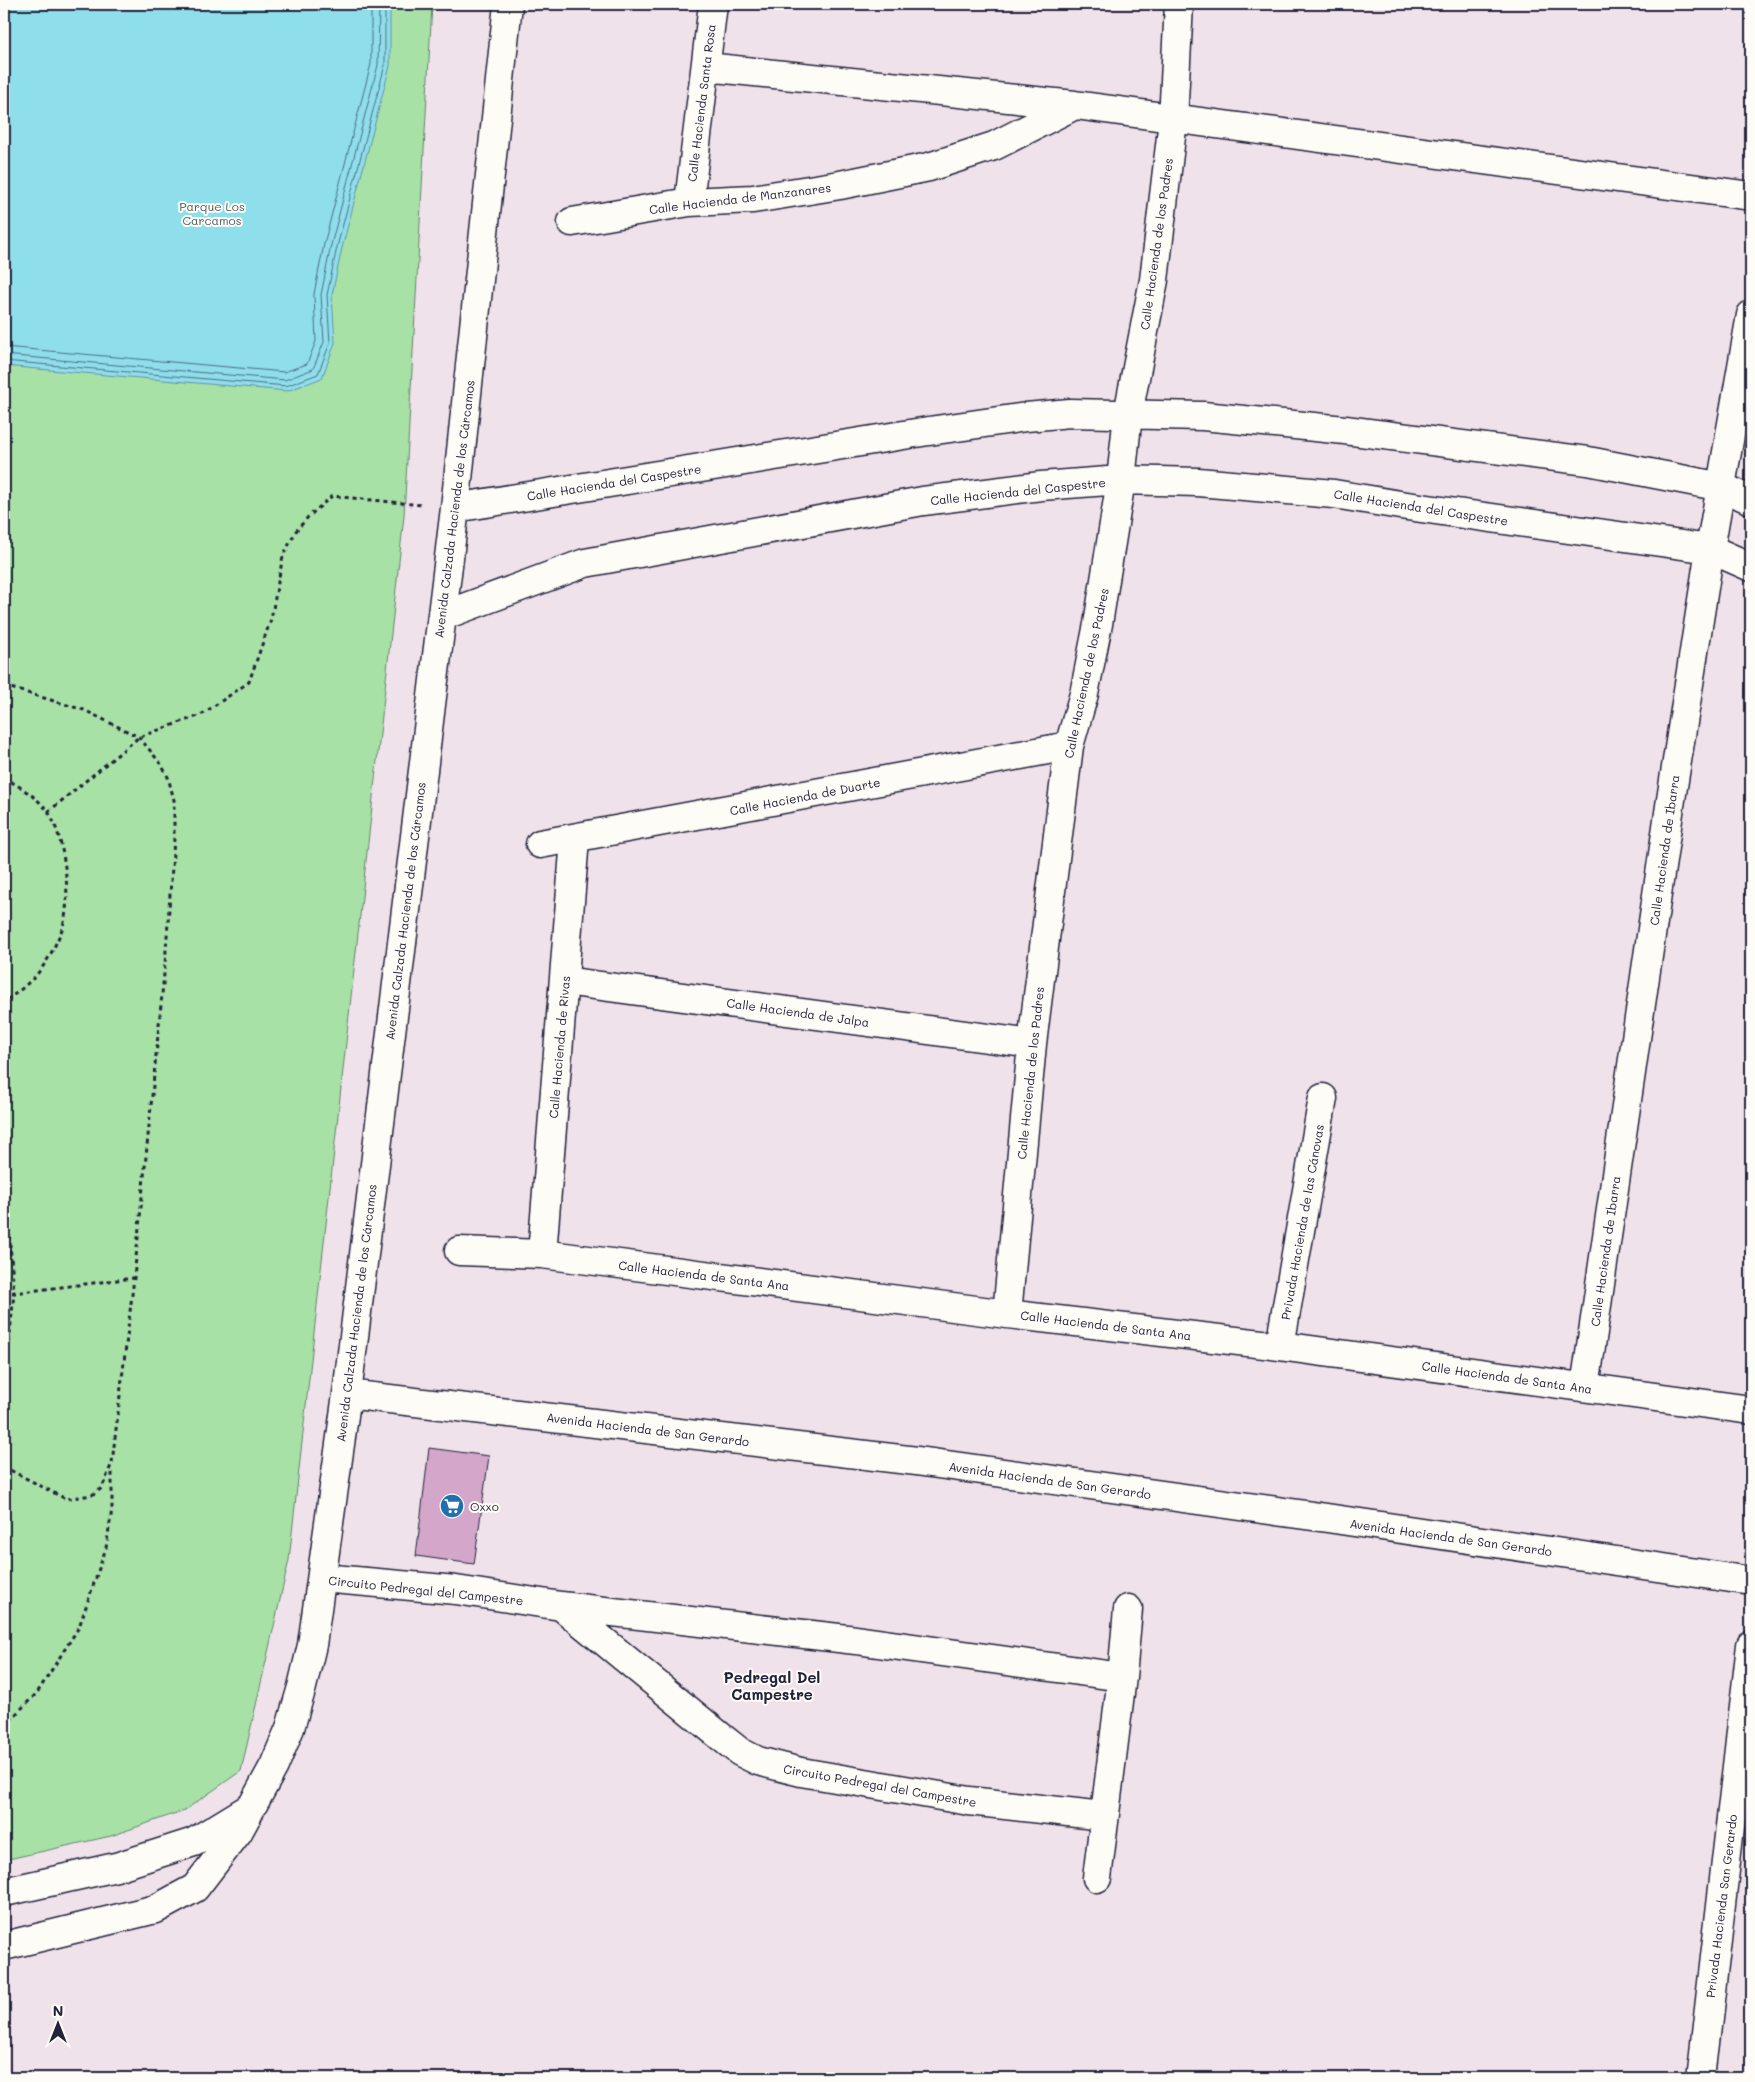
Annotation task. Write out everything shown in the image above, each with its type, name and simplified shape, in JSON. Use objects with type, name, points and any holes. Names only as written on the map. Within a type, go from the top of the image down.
[{"type":"street","name":"Avenida Calzada Hacienda de los Cárcamos","points":[[4,1946],[156,1909],[195,1888],[238,1832],[274,1766],[290,1728],[312,1645],[347,1394],[455,508],[508,4]]},
{"type":"street","name":"Calle Hacienda Santa Rosa","points":[[689,202],[712,4]]},
{"type":"street","name":"Calle Hacienda de los Padres","points":[[1007,1314],[1032,1044],[1069,746],[1084,694],[1098,624],[1121,480],[1128,414],[1154,280],[1173,120],[1179,4]]},
{"type":"street","points":[[706,67],[1075,106],[1751,196]]},
{"type":"street","name":"Calle Hacienda de Manzanares","points":[[572,222],[689,202],[753,199],[840,185],[929,167],[994,146],[1075,106]]},
{"type":"street","name":"Calle Hacienda de Ibarra","points":[[1585,1387],[1710,549],[1751,315]]},
{"type":"street","name":"Calle Hacienda del Caspestre","points":[[455,508],[1016,418],[1070,414],[1202,416],[1345,430],[1588,461],[1722,487],[1751,500]]},
{"type":"street","name":"Calle Hacienda del Caspestre","points":[[442,616],[585,563],[923,501],[1041,486],[1121,480],[1198,482],[1334,494],[1710,549],[1751,567]]},
{"type":"street","name":"Calle Hacienda de Duarte","points":[[540,844],[1069,746]]},
{"type":"street","name":"Calle Hacienda de Rivas","points":[[542,1254],[575,839]]},
{"type":"street","name":"Calle Hacienda de Jalpa","points":[[564,981],[1032,1044]]},
{"type":"street","name":"Privada Hacienda de las Cánovas","points":[[1280,1346],[1323,1098]]},
{"type":"street","name":"Calle Hacienda de Santa Ana","points":[[459,1251],[542,1254],[1007,1314],[1280,1346],[1751,1410]]},
{"type":"street","name":"Avenida Hacienda de San Gerardo","points":[[347,1394],[917,1461],[1327,1518],[1751,1581]]},
{"type":"street","name":"Circuito Pedregal del Campestre","points":[[322,1578],[456,1590],[561,1606],[856,1640],[1122,1677]]},
{"type":"street","name":"Circuito Pedregal del Campestre","points":[[561,1606],[740,1752],[758,1761],[801,1772],[969,1801],[1104,1816]]},
{"type":"street","points":[[1097,1878],[1122,1677],[1128,1609]]},
{"type":"street","name":"Privada Hacienda San Gerardo","points":[[1701,2078],[1751,1645]]},
{"type":"street","name":"Avenida Calzada Hacienda de los Cárcamos","points":[[4,1892],[116,1867],[194,1842],[251,1807]]},
{"type":"path","points":[[48,812],[139,737],[201,715],[249,682],[271,619],[283,556],[296,531],[308,517],[332,496],[455,508]]},
{"type":"path","points":[[4,686],[84,710],[139,737],[161,764],[168,777],[174,800],[174,839],[164,974],[134,1278],[112,1463],[112,1510],[106,1548],[79,1627],[37,1693],[4,1726]]},
{"type":"path","points":[[4,778],[20,785],[48,812],[62,846],[67,894],[62,930],[48,958],[30,982],[4,1002]]},
{"type":"path","points":[[4,1171],[14,1293],[4,1393]]},
{"type":"path","points":[[4,1292],[14,1293],[134,1278]]},
{"type":"path","points":[[4,1467],[66,1499],[92,1495],[102,1488],[112,1463]]},
{"type":"green space","name":"Parque Los Carcamos","points":[[4,4],[432,4],[404,516],[289,1560],[241,1771],[185,1810],[111,1836],[4,1860]]},
{"type":"water","points":[[4,4],[390,4],[390,66],[342,248],[332,295],[335,343],[322,378],[287,391],[4,366]]},
{"type":"building","name":"Oxxo","points":[[429,1448],[489,1456],[474,1564],[416,1556]]},
{"type":"place","name":"Oxxo","points":[[452,1506]]},
{"type":"district","name":"Pedregal Del Campestre","points":[[772,1686]]}]
